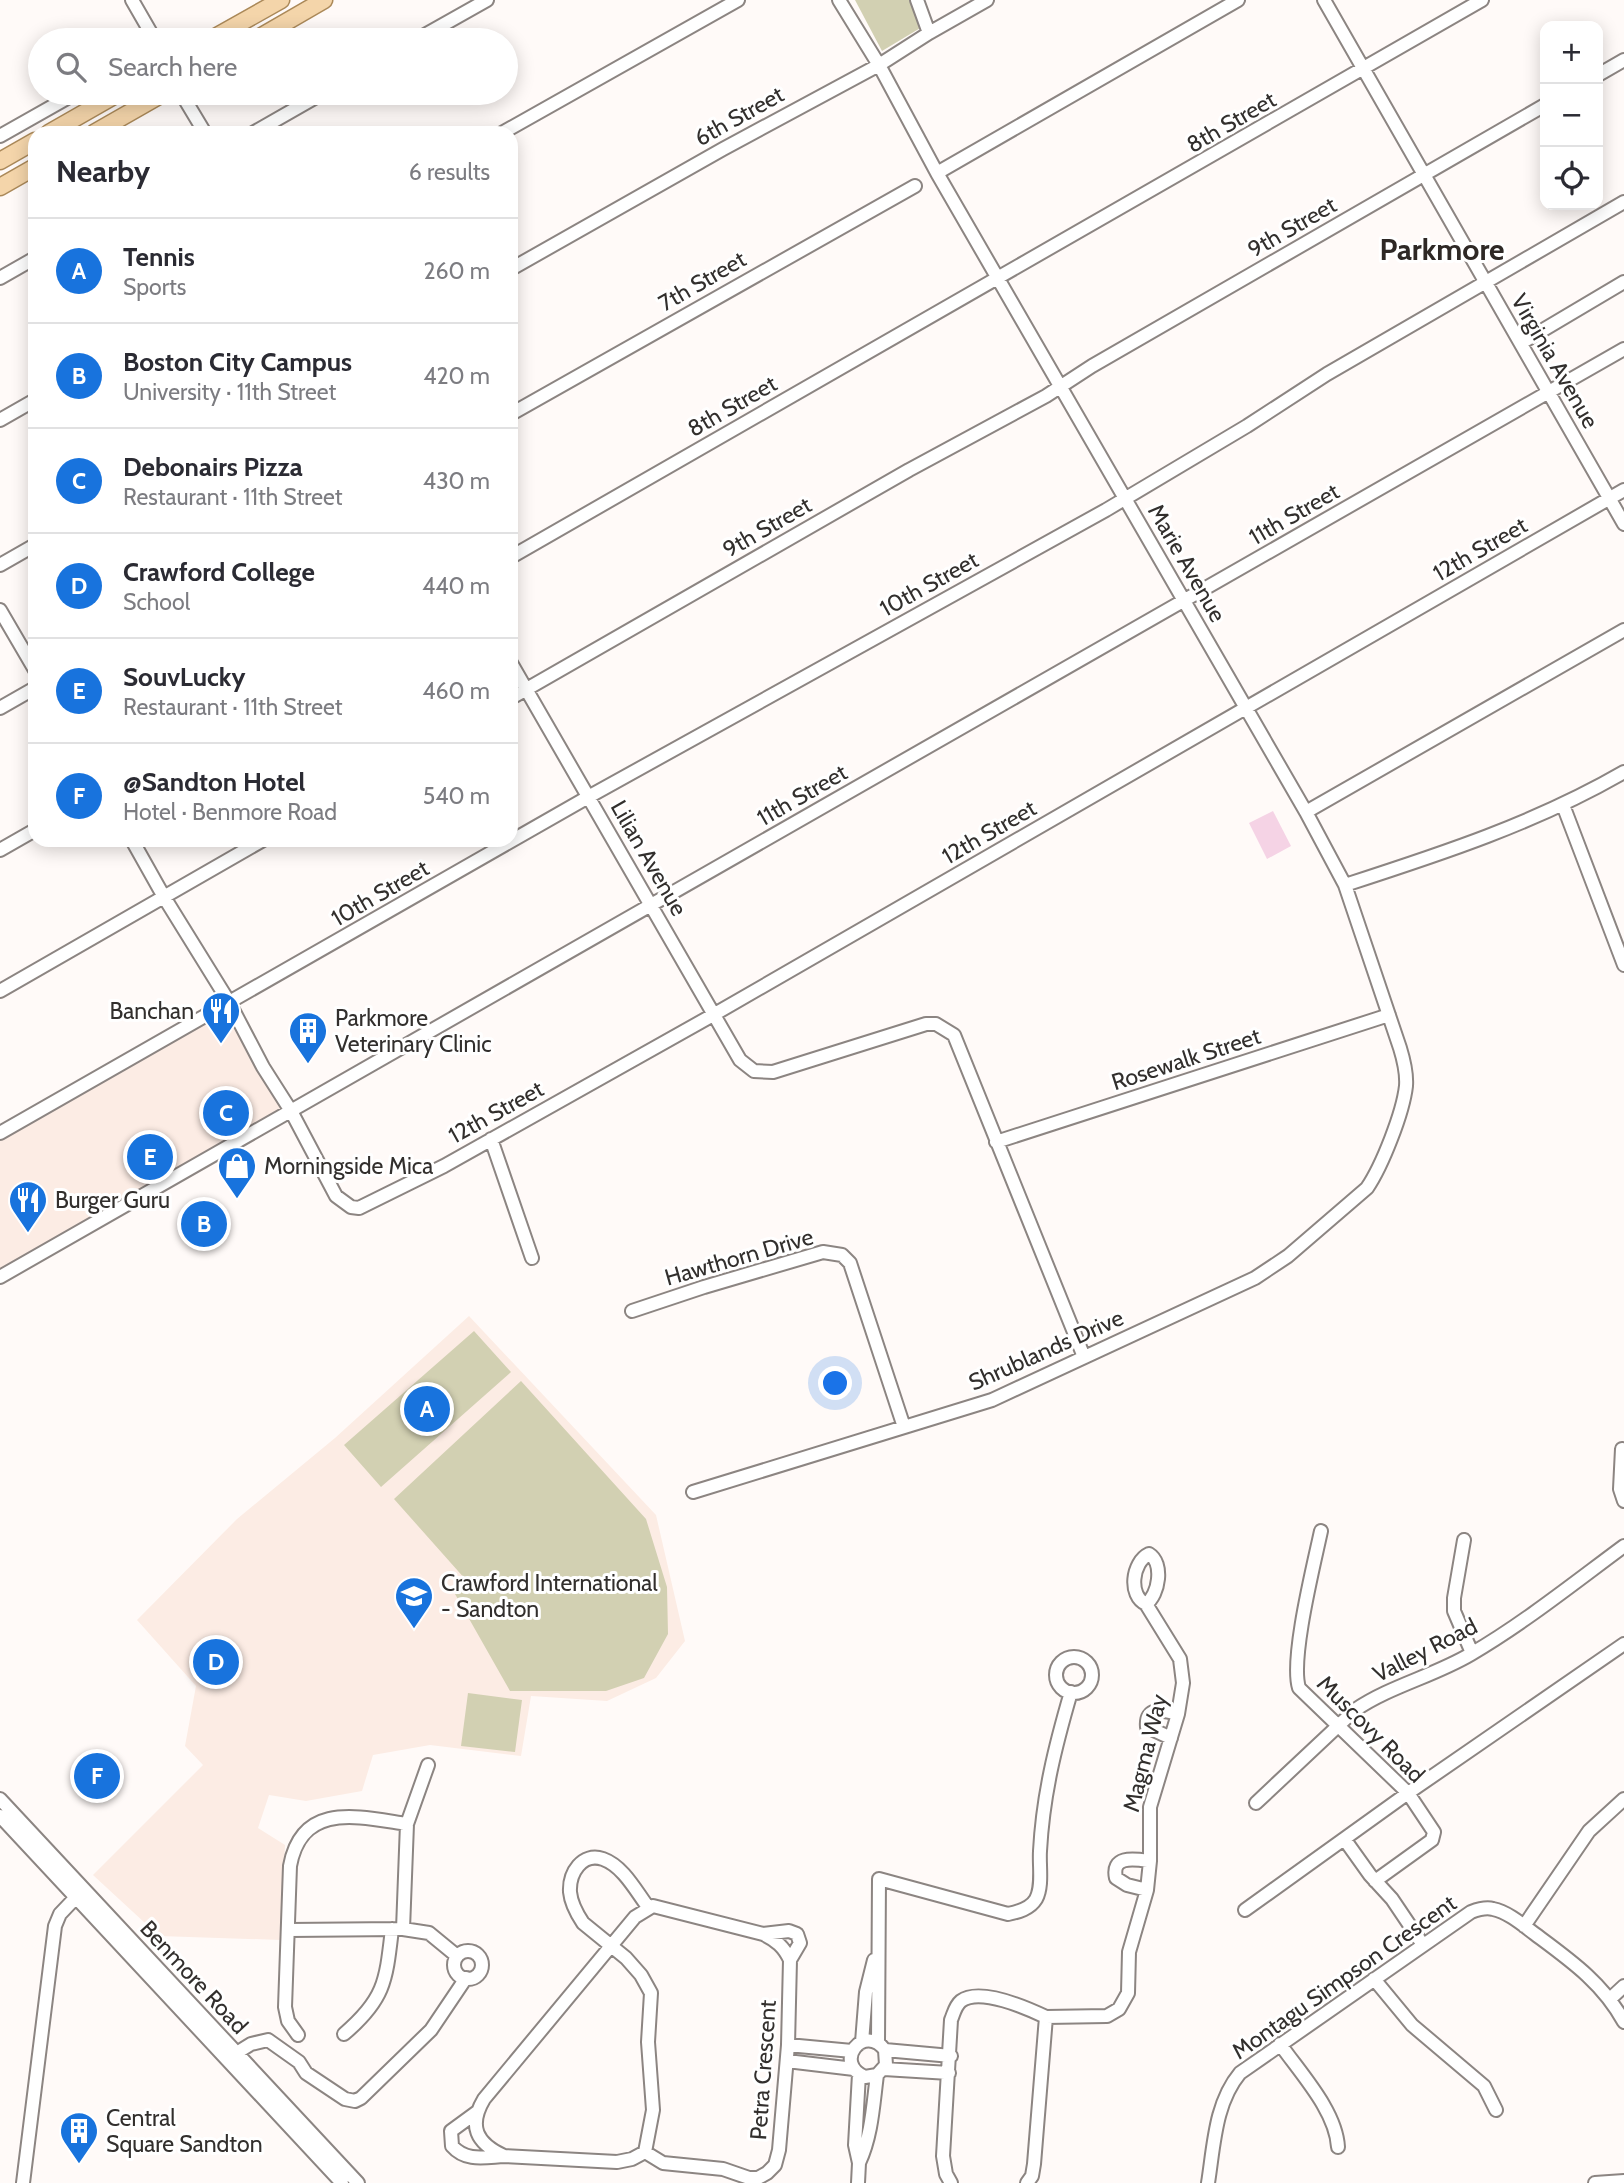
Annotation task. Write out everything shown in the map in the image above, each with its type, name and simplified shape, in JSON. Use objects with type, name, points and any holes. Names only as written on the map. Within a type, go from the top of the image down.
[{"type":"main road","points":[[231,28],[281,0]]},
{"type":"main road","points":[[276,28],[324,0]]},
{"type":"main road","points":[[61,126],[98,105]]},
{"type":"main road","points":[[106,126],[143,105]]},
{"type":"main road","points":[[0,161],[28,145]]},
{"type":"main road","points":[[0,187],[28,171]]},
{"type":"street","points":[[132,0],[148,28]]},
{"type":"street","points":[[437,28],[487,0]]},
{"type":"street","points":[[514,126],[738,0]]},
{"type":"street","name":"Marie Avenue","points":[[839,0],[880,65],[937,173],[1306,812],[1345,885],[1405,1065],[1406,1086],[1400,1109],[1376,1174]]},
{"type":"street","points":[[917,0],[929,33]]},
{"type":"street","name":"6th Street","points":[[518,266],[723,149],[880,65],[987,0]]},
{"type":"street","points":[[937,173],[1238,0]]},
{"type":"street","name":"Virginia Avenue","points":[[1324,0],[1624,524]]},
{"type":"street","name":"8th Street","points":[[518,553],[1482,0]]},
{"type":"street","points":[[1603,72],[1624,60]]},
{"type":"street","points":[[0,136],[55,105]]},
{"type":"street","points":[[188,105],[201,126]]},
{"type":"street","points":[[265,126],[303,105]]},
{"type":"street","name":"9th Street","points":[[518,694],[909,470],[1046,396],[1110,355],[1540,108]]},
{"type":"street","name":"7th Street","points":[[518,410],[915,186]]},
{"type":"street","name":"10th Street","points":[[518,837],[1125,498],[1247,426],[1327,374],[1624,202]]},
{"type":"street","points":[[0,278],[28,262]]},
{"type":"street","points":[[1521,343],[1624,282]]},
{"type":"street","name":"11th Street","points":[[0,1277],[1624,349]]},
{"type":"street","points":[[0,420],[28,404]]},
{"type":"street","name":"12th Street","points":[[291,1111],[336,1196],[356,1208],[370,1204],[713,1015],[1624,490]]},
{"type":"street","points":[[0,565],[28,549]]},
{"type":"street","points":[[0,610],[28,658]]},
{"type":"street","points":[[1306,812],[1624,630]]},
{"type":"street","name":"Lilian Avenue","points":[[518,676],[590,796],[740,1060],[754,1071],[773,1072],[922,1025],[936,1024],[949,1030],[957,1039],[996,1142]]},
{"type":"street","points":[[0,708],[28,692]]},
{"type":"street","points":[[1345,885],[1473,843],[1563,805],[1624,772]]},
{"type":"street","points":[[1563,805],[1624,965]]},
{"type":"street","points":[[0,850],[28,834]]},
{"type":"street","points":[[136,847],[221,987],[263,1067],[291,1111]]},
{"type":"street","points":[[0,991],[251,847]]},
{"type":"street","name":"10th Street","points":[[229,1002],[501,847]]},
{"type":"street","points":[[0,1133],[229,1002]]},
{"type":"street","name":"Rosewalk Street","points":[[996,1142],[1388,1015]]},
{"type":"street","points":[[491,1139],[532,1258]]},
{"type":"street","points":[[996,1142],[1084,1357]]},
{"type":"street","name":"Shrublands Drive","points":[[692,1492],[1009,1393],[1213,1298],[1271,1268],[1348,1207],[1367,1188],[1376,1174]]},
{"type":"street","name":"Hawthorn Drive","points":[[632,1311],[823,1252],[842,1255],[850,1264],[904,1427]]},
{"type":"street","points":[[1622,1449],[1620,1489],[1624,1501]]},
{"type":"street","name":"Muscovy Road","points":[[1321,1531],[1299,1645],[1296,1679],[1303,1695],[1408,1793],[1433,1829],[1434,1837],[1375,1881]]},
{"type":"street","points":[[1464,1540],[1454,1611],[1472,1653]]},
{"type":"street","name":"Valley Road","points":[[1256,1803],[1338,1725],[1368,1702],[1472,1653],[1624,1546]]},
{"type":"street","name":"Magma Way","points":[[1046,2017],[1107,2016],[1119,2009],[1128,1993],[1129,1952],[1147,1890],[1150,1807],[1178,1714],[1183,1683],[1183,1668],[1170,1640],[1146,1604]]},
{"type":"street","points":[[1245,1910],[1408,1793],[1624,1644]]},
{"type":"street","points":[[859,2162],[871,2126],[880,2072],[887,2060],[881,2047],[877,1950],[879,1879],[1008,1914],[1031,1904],[1040,1886],[1042,1812],[1046,1788],[1071,1692]]},
{"type":"street","points":[[1171,1738],[1150,1731],[1146,1721],[1155,1710],[1178,1714]]},
{"type":"street","points":[[344,2034],[368,2011],[380,1994],[386,1975],[398,1929],[407,1824],[428,1765]]},
{"type":"street","name":"Benmore Road","points":[[0,1799],[80,1893],[231,2056],[342,2183]]},
{"type":"street","points":[[1524,1926],[1589,1831],[1624,1799]]},
{"type":"street","name":"Benmore Road","points":[[0,1816],[80,1893]]},
{"type":"street","points":[[298,2035],[288,2021],[285,2007],[292,1854],[310,1828],[323,1819],[368,1818],[407,1824]]},
{"type":"street","points":[[1345,1840],[1392,1899],[1423,1945]]},
{"type":"street","points":[[648,1907],[612,1864],[594,1858],[587,1858],[579,1863],[571,1880],[570,1892],[576,1913],[583,1923],[612,1945],[635,1967],[651,1993],[648,2042],[653,2109],[645,2152],[632,2159],[617,2162],[462,2155],[452,2146],[451,2131],[477,2112],[492,2089],[612,1945],[635,1917],[648,1907],[669,1909],[763,1934],[777,1942],[790,1960]]},
{"type":"street","points":[[1147,1890],[1120,1882],[1116,1878],[1115,1869],[1123,1860],[1150,1861]]},
{"type":"street","points":[[23,2183],[55,1926],[60,1914],[80,1893]]},
{"type":"street","name":"Montagu Simpson Crescent","points":[[1208,2183],[1227,2091],[1241,2073],[1471,1912],[1495,1909],[1524,1926],[1584,1971],[1610,1999],[1624,2022]]},
{"type":"street","points":[[289,1930],[398,1929],[429,1933],[457,1956]]},
{"type":"street","name":"Petra Crescent","points":[[645,2152],[663,2163],[723,2169],[749,2178],[758,2178],[775,2165],[787,2061],[790,1960],[800,1942],[797,1934],[789,1931],[763,1934]]},
{"type":"street","points":[[858,2183],[859,2162],[855,2145],[857,2072],[851,2060],[857,2046],[866,1992],[877,1950]]},
{"type":"street","points":[[469,1951],[480,1958],[481,1971],[474,1977],[466,1978],[455,1970],[457,1956],[469,1951]]},
{"type":"street","points":[[231,2056],[257,2042],[268,2040],[299,2062],[312,2066],[331,2088],[350,2101],[361,2098],[431,2030],[466,1978]]},
{"type":"street","points":[[1374,1979],[1412,2025],[1481,2083],[1496,2110]]},
{"type":"street","points":[[1610,1999],[1624,1986]]},
{"type":"street","points":[[951,2183],[946,2174],[943,2156],[951,2056],[951,2020],[955,2008],[967,1998],[1003,2000],[1046,2017],[1034,2164],[1032,2176],[1027,2183]]},
{"type":"street","points":[[1280,2044],[1328,2113],[1337,2136],[1338,2147]]},
{"type":"street","points":[[788,2045],[881,2047],[951,2056]]},
{"type":"street","name":"Benmore Road","points":[[231,2056],[358,2183]]},
{"type":"street","points":[[787,2061],[857,2072],[865,2077],[880,2072],[949,2073]]},
{"type":"street","points":[[477,2112],[475,2124],[479,2137],[488,2147],[504,2156]]},
{"type":"street","points":[[1595,2183],[1624,2181]]},
{"type":"shaded area","points":[[855,0],[915,0],[922,27],[882,51]]},
{"type":"shaded area","points":[[1273,811],[1291,846],[1267,859],[1249,823]]},
{"type":"shaded area","points":[[234,1000],[292,1108],[0,1276],[0,1132]]},
{"type":"shaded area","name":"Crawford International - Sandton","points":[[469,1316],[656,1515],[685,1641],[656,1678],[607,1701],[531,1696],[521,1756],[430,1745],[373,1755],[362,1791],[306,1801],[269,1795],[258,1828],[285,1845],[281,1940],[159,1936],[93,1875],[203,1765],[185,1746],[196,1686],[137,1620],[237,1519],[335,1438]]},
{"type":"shaded area","points":[[474,1331],[511,1372],[381,1487],[344,1445]]},
{"type":"shaded area","points":[[521,1381],[646,1519],[667,1587],[668,1634],[644,1678],[606,1691],[510,1691],[455,1594],[466,1580],[394,1499]]},
{"type":"shaded area","points":[[468,1693],[522,1700],[515,1752],[461,1746]]},
{"type":"place","name":"Banchan","points":[[221,1045]]},
{"type":"place","name":"Parkmore Veterinary Clinic","points":[[308,1065]]},
{"type":"place","name":"Debonairs Pizza","points":[[226,1113]]},
{"type":"place","name":"SouvLucky","points":[[150,1157]]},
{"type":"place","name":"Morningside Mica","points":[[237,1200]]},
{"type":"place","name":"Boston City Campus","points":[[204,1224]]},
{"type":"place","name":"Burger Guru","points":[[28,1234]]},
{"type":"place","name":"Tennis","points":[[427,1409]]},
{"type":"place","name":"Crawford International - Sandton","points":[[414,1630]]},
{"type":"place","name":"Crawford College","points":[[216,1662]]},
{"type":"place","name":"@Sandton Hotel","points":[[97,1776]]},
{"type":"place","name":"Central Square Sandton","points":[[79,2165]]},
{"type":"district","name":"Parkmore","points":[[1442,249]]}]
